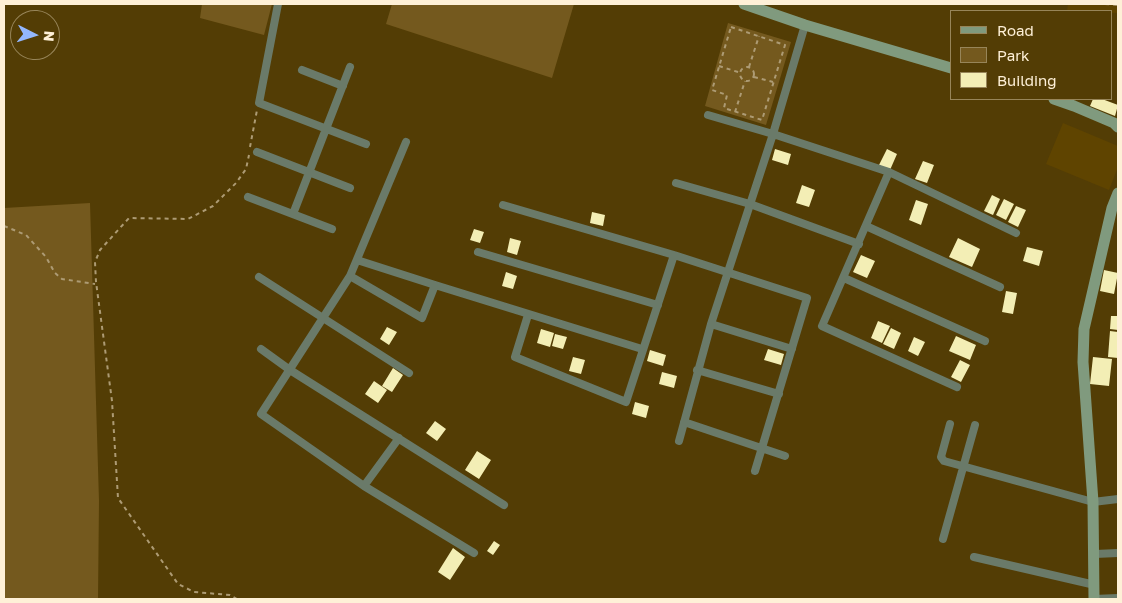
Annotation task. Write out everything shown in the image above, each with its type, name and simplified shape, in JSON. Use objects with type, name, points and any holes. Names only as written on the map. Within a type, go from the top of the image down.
[{"type":"main road","points":[[744,4],[804,25],[950,68]]},
{"type":"main road","points":[[1057,100],[1114,123],[1118,127]]},
{"type":"main road","points":[[1094,599],[1095,554],[1083,362],[1084,329],[1112,208],[1118,193]]},
{"type":"street","points":[[278,4],[259,103],[366,144]]},
{"type":"street","points":[[679,441],[697,370],[773,134],[804,25]]},
{"type":"street","points":[[293,214],[350,67]]},
{"type":"street","points":[[302,70],[343,86]]},
{"type":"street","points":[[708,115],[889,172],[1016,233]]},
{"type":"street","points":[[406,142],[350,276],[261,414],[364,486],[474,553]]},
{"type":"street","points":[[257,152],[350,188]]},
{"type":"street","points":[[889,172],[822,326],[957,387]]},
{"type":"street","points":[[676,183],[750,204],[859,244]]},
{"type":"street","points":[[248,197],[332,228]]},
{"type":"street","points":[[503,205],[674,255],[807,298],[755,471]]},
{"type":"street","points":[[866,226],[1000,287]]},
{"type":"street","points":[[478,252],[658,305]]},
{"type":"street","points":[[528,315],[515,357],[626,402],[674,255]]},
{"type":"street","points":[[357,260],[435,286],[642,349]]},
{"type":"street","points":[[350,276],[422,318],[435,286]]},
{"type":"street","points":[[259,277],[323,320],[409,373]]},
{"type":"street","points":[[844,278],[985,340]]},
{"type":"street","points":[[711,324],[792,349]]},
{"type":"street","points":[[261,349],[290,370],[504,504]]},
{"type":"street","points":[[697,370],[779,394]]},
{"type":"street","points":[[684,422],[785,456]]},
{"type":"street","points":[[950,424],[941,457],[944,461],[1093,502],[1118,499]]},
{"type":"street","points":[[943,539],[975,425]]},
{"type":"street","points":[[364,486],[399,438]]},
{"type":"street","points":[[1095,554],[1118,553]]},
{"type":"street","points":[[974,557],[1094,585]]},
{"type":"street","points":[[1094,599],[1118,598]]},
{"type":"path","points":[[1105,4],[1118,4]]},
{"type":"path","points":[[731,27],[759,36],[785,45],[762,120],[724,108],[727,96],[712,90],[731,27]]},
{"type":"path","points":[[749,68],[759,36]]},
{"type":"path","points":[[719,66],[741,73]]},
{"type":"path","points":[[741,73],[743,69],[749,68],[754,72],[754,77]]},
{"type":"path","points":[[741,73],[741,77],[745,81]]},
{"type":"path","points":[[754,77],[773,82]]},
{"type":"path","points":[[745,81],[749,81],[754,77]]},
{"type":"path","points":[[735,112],[745,81]]},
{"type":"path","points":[[237,599],[230,595],[194,592],[178,584],[118,498],[112,401],[96,284],[95,262],[100,250],[129,218],[188,219],[213,206],[236,183],[246,169],[259,103]]},
{"type":"path","points":[[4,226],[26,235],[46,256],[55,274],[62,279],[96,284]]},
{"type":"shaded area","points":[[1068,4],[1118,4],[1118,13],[1112,13],[1112,10],[1067,10]]},
{"type":"shaded area","points":[[1063,123],[1118,146],[1118,167],[1109,190],[1046,164]]},
{"type":"green space","points":[[202,4],[272,4],[264,35],[200,18]]},
{"type":"green space","points":[[392,4],[574,4],[552,78],[386,24]]},
{"type":"green space","points":[[728,23],[791,42],[766,125],[705,106]]},
{"type":"green space","points":[[90,203],[99,501],[98,599],[4,599],[4,208]]},
{"type":"building","points":[[1093,100],[1105,100],[1118,105],[1115,116],[1090,106]]},
{"type":"building","points":[[775,149],[791,154],[788,165],[772,160]]},
{"type":"building","points":[[887,149],[897,154],[890,170],[879,165]]},
{"type":"building","points":[[923,161],[934,165],[927,183],[915,179]]},
{"type":"building","points":[[802,185],[815,190],[809,207],[796,203]]},
{"type":"building","points":[[992,195],[1000,199],[993,215],[984,211]]},
{"type":"building","points":[[1004,199],[1014,204],[1006,220],[996,215]]},
{"type":"building","points":[[916,200],[928,204],[921,225],[909,220]]},
{"type":"building","points":[[1016,206],[1026,210],[1018,227],[1008,222]]},
{"type":"building","points":[[592,212],[605,215],[603,226],[590,223]]},
{"type":"building","points":[[474,229],[484,232],[480,243],[470,240]]},
{"type":"building","points":[[510,238],[521,241],[517,255],[507,252]]},
{"type":"building","points":[[958,238],[980,249],[972,267],[949,257]]},
{"type":"building","points":[[1027,247],[1043,251],[1039,266],[1023,261]]},
{"type":"building","points":[[861,255],[875,261],[867,278],[853,272]]},
{"type":"building","points":[[1104,270],[1118,273],[1114,294],[1100,291]]},
{"type":"building","points":[[506,272],[517,276],[513,289],[502,286]]},
{"type":"building","points":[[1006,291],[1017,293],[1013,314],[1002,312]]},
{"type":"building","points":[[1111,316],[1118,316],[1118,330],[1110,329]]},
{"type":"building","points":[[878,321],[890,326],[882,343],[871,338]]},
{"type":"building","points":[[387,327],[397,332],[389,345],[380,339]]},
{"type":"building","points":[[891,328],[901,333],[894,349],[883,344]]},
{"type":"building","points":[[541,329],[554,333],[550,347],[537,343]]},
{"type":"building","points":[[1110,331],[1118,332],[1118,358],[1108,357]]},
{"type":"building","points":[[555,334],[567,337],[563,349],[552,346]]},
{"type":"building","points":[[956,336],[976,345],[970,360],[949,351]]},
{"type":"building","points":[[914,337],[925,342],[918,356],[908,351]]},
{"type":"building","points":[[768,349],[784,354],[781,365],[764,360]]},
{"type":"building","points":[[650,350],[666,355],[663,366],[647,361]]},
{"type":"building","points":[[573,357],[585,360],[581,374],[569,371]]},
{"type":"building","points":[[1093,357],[1112,359],[1109,386],[1090,384]]},
{"type":"building","points":[[960,360],[970,365],[961,382],[951,377]]},
{"type":"building","points":[[393,368],[403,375],[392,392],[382,386]]},
{"type":"building","points":[[662,372],[677,376],[674,388],[659,384]]},
{"type":"building","points":[[374,381],[387,390],[378,403],[365,394]]},
{"type":"building","points":[[635,402],[649,406],[646,418],[632,414]]},
{"type":"building","points":[[435,421],[446,429],[437,441],[426,433]]},
{"type":"building","points":[[477,451],[491,460],[479,479],[465,470]]},
{"type":"building","points":[[494,541],[500,545],[493,555],[487,551]]},
{"type":"building","points":[[453,548],[465,557],[450,580],[438,572]]}]
